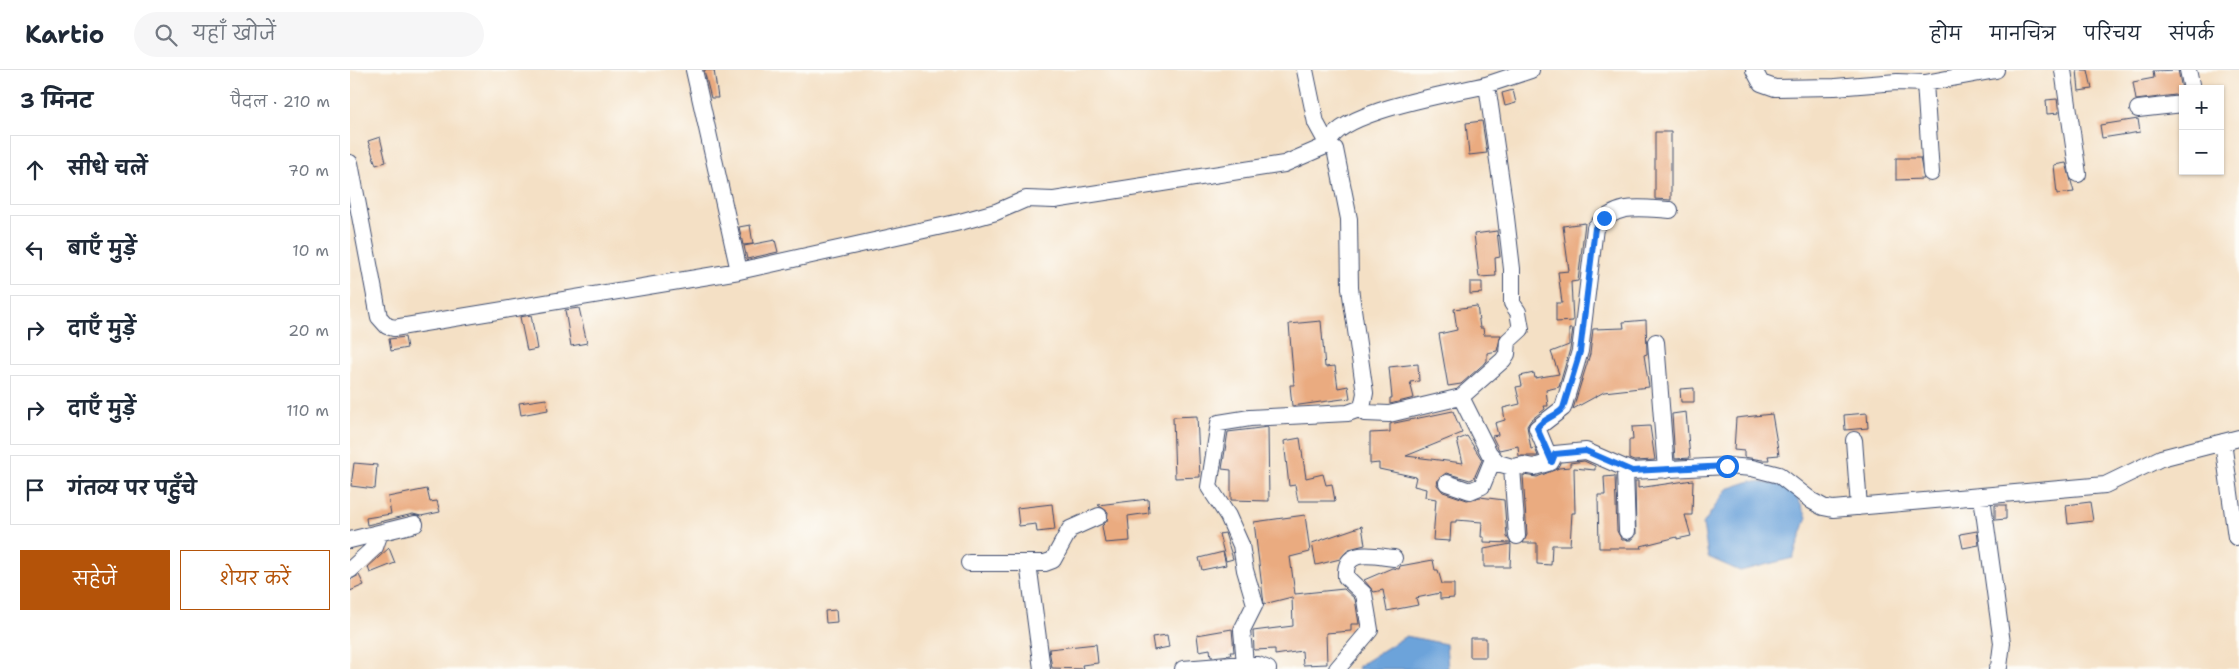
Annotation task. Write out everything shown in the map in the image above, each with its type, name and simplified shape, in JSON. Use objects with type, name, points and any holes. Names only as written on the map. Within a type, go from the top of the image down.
[{"type":"street","points":[[694,70],[739,270]]},
{"type":"street","points":[[1305,70],[1316,123],[1328,145],[1335,149],[1349,218],[1350,288],[1365,394],[1362,408],[1365,413],[1389,414],[1461,397],[1503,360],[1507,354],[1508,341],[1521,329],[1518,312],[1512,303],[1512,269],[1506,209],[1486,84]]},
{"type":"street","points":[[1328,145],[1329,139],[1338,130],[1388,108],[1486,84],[1531,70]]},
{"type":"street","points":[[1754,70],[1761,83],[1775,88],[1835,87],[1897,82],[1925,83],[1996,70]]},
{"type":"street","points":[[2063,70],[2078,174]]},
{"type":"street","points":[[2188,70],[2191,85]]},
{"type":"street","points":[[1925,83],[1931,173]]},
{"type":"street","points":[[2138,109],[2179,104]]},
{"type":"street","points":[[350,163],[379,317],[384,323],[394,328],[739,270],[960,222],[996,212],[1026,199],[1054,200],[1284,164],[1328,145]]},
{"type":"street","points":[[1552,462],[1537,428],[1563,408],[1580,352],[1595,228],[1604,218],[1624,208],[1670,210]]},
{"type":"street","points":[[1656,342],[1666,470]]},
{"type":"street","points":[[1461,397],[1493,459],[1512,467],[1542,467],[1552,462],[1555,454],[1586,451],[1606,458],[1625,470],[1666,470],[1727,466],[1752,468],[1779,475],[1823,507],[1859,507],[2105,485],[2160,458],[2231,440],[2236,537]]},
{"type":"street","points":[[1245,664],[1242,630],[1255,604],[1245,570],[1241,545],[1228,516],[1209,488],[1219,423],[1250,418],[1348,413],[1362,408]]},
{"type":"street","points":[[1854,440],[1859,507]]},
{"type":"street","points":[[1447,483],[1462,490],[1477,489],[1482,486],[1486,479],[1493,459]]},
{"type":"street","points":[[1512,467],[1517,536]]},
{"type":"street","points":[[1625,470],[1627,531]]},
{"type":"street","points":[[1982,497],[2002,643],[1999,667],[1997,669]]},
{"type":"street","points":[[969,563],[1045,563],[1052,560],[1070,528],[1099,516]]},
{"type":"street","points":[[350,540],[415,524]]},
{"type":"street","points":[[350,570],[375,547],[380,532]]},
{"type":"street","points":[[1337,669],[1370,630],[1364,594],[1346,578],[1348,561],[1362,555],[1394,558]]},
{"type":"street","points":[[1028,563],[1042,669]]},
{"type":"street","points":[[1183,669],[1245,664],[1258,665],[1268,669]]},
{"type":"water","points":[[1751,481],[1792,487],[1807,517],[1793,558],[1740,571],[1708,557],[1703,524],[1727,489]]},
{"type":"water","points":[[1406,636],[1446,644],[1448,669],[1358,669],[1358,666]]},
{"type":"building","points":[[704,70],[714,70],[718,98],[711,98]]},
{"type":"building","points":[[2077,70],[2088,70],[2092,89],[2079,91]]},
{"type":"building","points":[[2178,70],[2181,85],[2179,85],[2179,95],[2136,100],[2133,82],[2154,78],[2153,71]]},
{"type":"building","points":[[1513,90],[1516,103],[1505,106],[1502,93]]},
{"type":"building","points":[[2057,99],[2059,113],[2047,114],[2046,100]]},
{"type":"building","points":[[2138,119],[2140,132],[2102,138],[2100,125]]},
{"type":"building","points":[[1482,121],[1487,153],[1469,155],[1466,123]]},
{"type":"building","points":[[1655,132],[1671,132],[1671,200],[1655,199]]},
{"type":"building","points":[[380,137],[386,162],[376,165],[368,141]]},
{"type":"building","points":[[1896,158],[1920,158],[1924,179],[1896,180]]},
{"type":"building","points":[[2066,163],[2074,192],[2057,194],[2054,165]]},
{"type":"building","points":[[1585,223],[1578,281],[1571,282],[1573,321],[1556,322],[1556,303],[1562,303],[1558,272],[1569,271],[1563,226]]},
{"type":"building","points":[[750,225],[753,244],[743,245],[739,227]]},
{"type":"building","points":[[1497,231],[1500,257],[1495,258],[1496,276],[1479,277],[1474,234]]},
{"type":"building","points":[[775,240],[778,252],[747,259],[744,246]]},
{"type":"building","points":[[1470,282],[1482,282],[1482,293],[1470,294]]},
{"type":"building","points":[[1477,306],[1480,328],[1483,328],[1484,335],[1501,335],[1497,351],[1487,353],[1487,361],[1461,384],[1448,386],[1439,334],[1457,330],[1454,309]]},
{"type":"building","points":[[579,308],[587,343],[571,346],[565,310]]},
{"type":"building","points":[[531,315],[537,349],[527,351],[520,317]]},
{"type":"building","points":[[1646,320],[1647,354],[1644,355],[1649,387],[1604,392],[1573,409],[1590,354],[1593,329],[1624,328],[1623,322]]},
{"type":"building","points":[[1321,321],[1325,367],[1335,366],[1338,388],[1348,386],[1350,398],[1292,406],[1290,385],[1294,385],[1289,324]]},
{"type":"building","points":[[1569,329],[1573,329],[1570,349],[1559,387],[1546,390],[1548,406],[1544,406],[1545,409],[1531,420],[1527,426],[1531,449],[1535,448],[1538,456],[1519,456],[1518,446],[1499,450],[1492,436],[1498,435],[1495,423],[1505,420],[1503,408],[1520,404],[1516,387],[1522,386],[1520,376],[1534,373],[1535,378],[1559,374],[1551,352],[1569,345]]},
{"type":"building","points":[[405,337],[407,348],[391,351],[389,339]]},
{"type":"building","points":[[1418,364],[1419,381],[1410,382],[1414,398],[1390,404],[1390,398],[1392,398],[1389,367]]},
{"type":"building","points":[[1694,388],[1694,402],[1681,402],[1680,389]]},
{"type":"building","points":[[546,399],[548,410],[521,415],[519,403]]},
{"type":"building","points":[[1453,411],[1462,433],[1406,456],[1463,463],[1457,440],[1467,436],[1482,460],[1474,478],[1470,480],[1446,473],[1438,479],[1437,485],[1443,492],[1467,500],[1480,497],[1504,500],[1507,537],[1511,543],[1484,542],[1484,537],[1481,537],[1482,522],[1456,520],[1456,522],[1451,522],[1450,541],[1433,540],[1436,499],[1425,497],[1426,489],[1414,486],[1416,477],[1379,469],[1379,463],[1370,464],[1370,433],[1390,432],[1390,424]]},
{"type":"building","points":[[1686,412],[1690,458],[1675,459],[1672,414]]},
{"type":"building","points":[[1867,413],[1868,428],[1845,430],[1844,415]]},
{"type":"building","points":[[1772,414],[1779,455],[1768,456],[1769,460],[1762,460],[1744,457],[1744,451],[1734,450],[1736,418]]},
{"type":"building","points":[[1197,416],[1200,477],[1175,478],[1173,417]]},
{"type":"building","points":[[1650,426],[1655,460],[1634,461],[1629,459],[1629,440],[1633,440],[1632,427]]},
{"type":"building","points":[[1268,427],[1269,501],[1231,500],[1231,470],[1222,469],[1228,432]]},
{"type":"building","points":[[1300,438],[1306,478],[1323,474],[1326,485],[1332,484],[1335,501],[1298,501],[1295,485],[1289,486],[1284,441]]},
{"type":"building","points":[[1584,461],[1595,466],[1595,470],[1574,468],[1575,513],[1572,513],[1570,545],[1552,545],[1551,565],[1537,564],[1537,543],[1523,543],[1527,535],[1523,475],[1537,477],[1559,468],[1570,467],[1570,463]]},
{"type":"building","points":[[354,463],[377,465],[375,489],[351,486]]},
{"type":"building","points":[[1615,476],[1617,531],[1622,540],[1632,540],[1636,535],[1635,481],[1638,481],[1638,488],[1693,480],[1692,515],[1685,515],[1691,536],[1677,539],[1677,537],[1641,546],[1642,548],[1599,548],[1598,495],[1605,495],[1604,477]]},
{"type":"building","points":[[427,489],[430,502],[437,501],[440,512],[421,516],[413,514],[367,525],[366,518],[391,514],[388,497]]},
{"type":"building","points":[[1148,499],[1149,513],[1128,516],[1130,541],[1105,543],[1102,526],[1107,521],[1108,512],[1098,505]]},
{"type":"building","points":[[2090,502],[2093,521],[2068,524],[2066,505]]},
{"type":"building","points":[[1052,504],[1055,530],[1037,532],[1036,524],[1019,526],[1017,508]]},
{"type":"building","points":[[1995,505],[2006,505],[2006,519],[1995,520]]},
{"type":"building","points":[[1305,515],[1310,552],[1290,557],[1295,594],[1344,589],[1355,599],[1359,624],[1351,624],[1351,631],[1326,633],[1327,664],[1303,665],[1302,651],[1275,655],[1275,649],[1254,650],[1253,631],[1293,626],[1292,597],[1264,604],[1254,522]]},
{"type":"building","points":[[1362,526],[1365,545],[1349,549],[1340,559],[1316,565],[1312,543]]},
{"type":"building","points":[[1977,531],[1979,545],[1963,548],[1960,534]]},
{"type":"building","points":[[1225,533],[1233,559],[1226,561],[1219,534]]},
{"type":"building","points":[[1511,544],[1510,567],[1484,567],[1484,549]]},
{"type":"building","points":[[389,548],[395,563],[370,573],[368,567]]},
{"type":"building","points":[[1223,552],[1226,565],[1202,570],[1199,558]]},
{"type":"building","points":[[1433,560],[1435,570],[1438,570],[1442,584],[1454,584],[1454,598],[1440,599],[1440,593],[1416,598],[1418,605],[1387,611],[1383,590],[1374,592],[1364,580],[1392,568],[1399,569],[1400,566]]},
{"type":"building","points":[[359,575],[364,585],[350,591],[350,580]]},
{"type":"building","points":[[836,610],[837,622],[826,623],[825,611]]},
{"type":"building","points":[[1232,629],[1234,652],[1230,652],[1231,655],[1211,657],[1210,649],[1199,651],[1197,635]]},
{"type":"building","points":[[1167,635],[1169,647],[1154,650],[1152,637]]},
{"type":"building","points":[[1470,638],[1486,638],[1486,657],[1470,657]]},
{"type":"building","points":[[1096,644],[1098,663],[1082,665],[1083,669],[1052,668],[1049,649]]},
{"type":"route","points":[[1604,218],[1595,228],[1580,352],[1563,408],[1560,412],[1539,424],[1537,428],[1552,462],[1555,454],[1576,450],[1593,453],[1606,458],[1625,470],[1632,471],[1727,466]]}]
